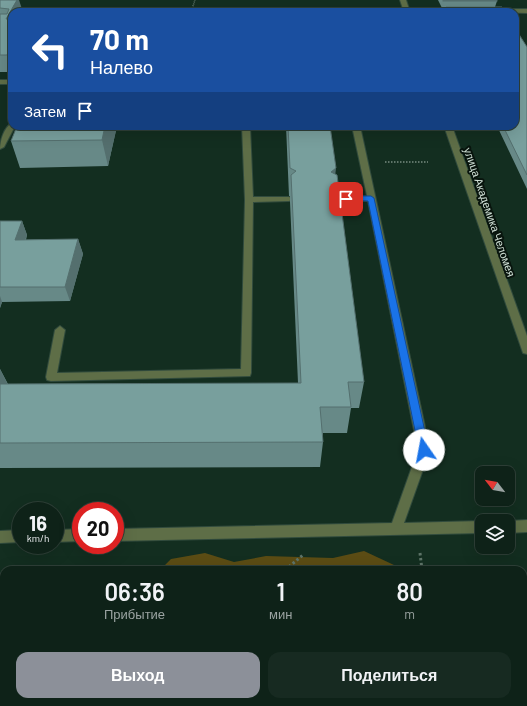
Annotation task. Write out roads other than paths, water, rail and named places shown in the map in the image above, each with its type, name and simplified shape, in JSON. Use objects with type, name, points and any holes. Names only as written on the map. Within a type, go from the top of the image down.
[{"type":"street","points":[[0,147],[9,130]]},
{"type":"street","points":[[60,330],[51,377],[246,374],[249,200],[246,130]]},
{"type":"street","points":[[357,130],[424,450],[396,529]]},
{"type":"street","name":"улица Академика Челомея","points":[[449,130],[527,350]]},
{"type":"street","points":[[334,199],[371,198]]},
{"type":"street","points":[[249,200],[289,199]]},
{"type":"street","points":[[515,527],[527,526]]},
{"type":"street","points":[[124,535],[475,527]]},
{"type":"street","points":[[0,537],[12,536]]}]
